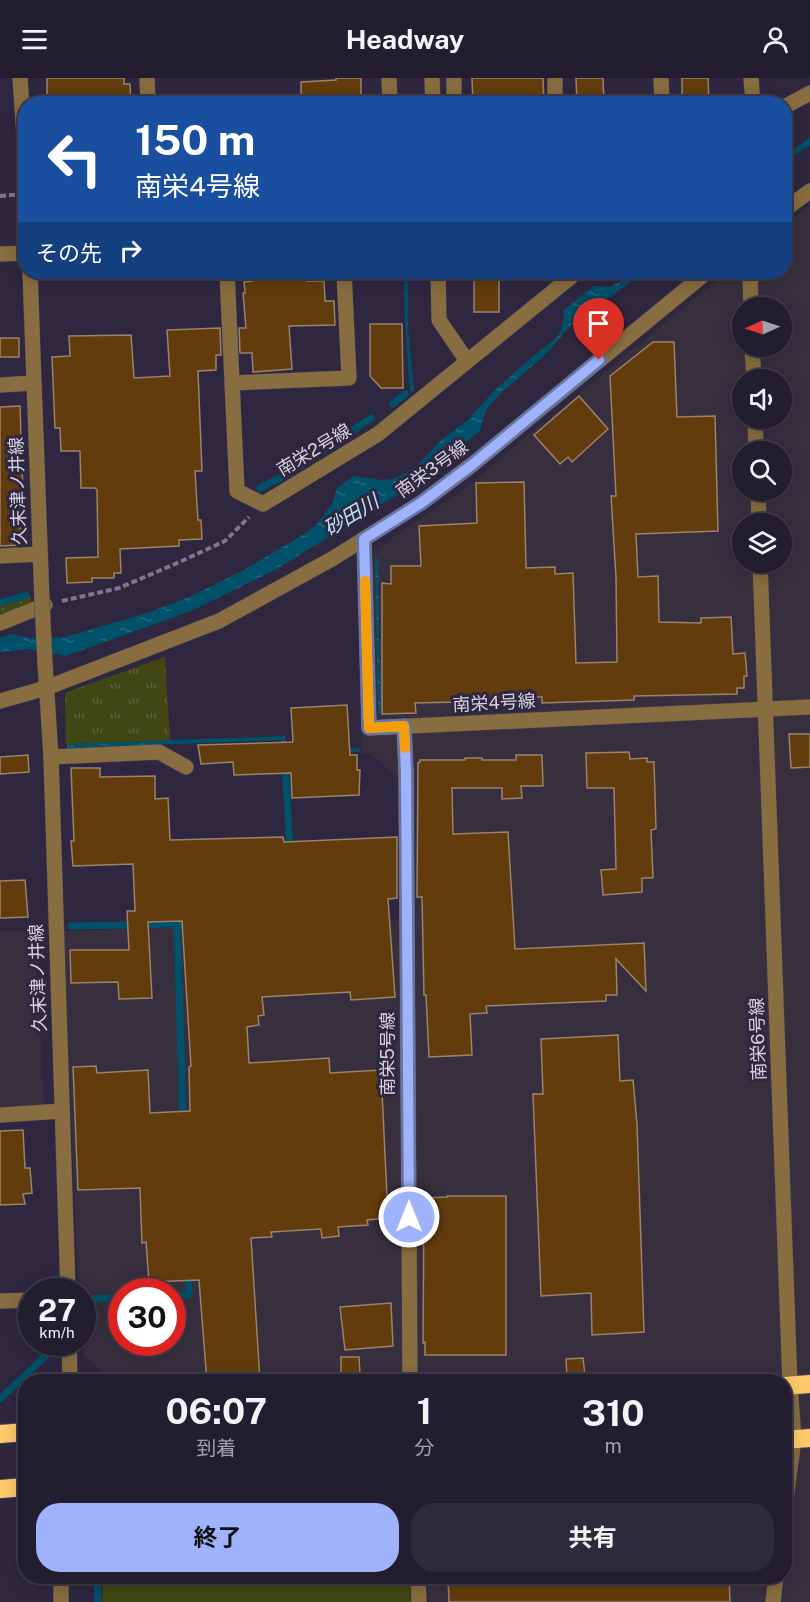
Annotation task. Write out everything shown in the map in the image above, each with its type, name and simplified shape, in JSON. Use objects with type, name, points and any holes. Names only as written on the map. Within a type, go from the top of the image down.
[{"type":"highway","points":[[792,1386],[810,1384]]},
{"type":"highway","points":[[0,1434],[18,1433]]},
{"type":"highway","points":[[0,1490],[18,1488]]},
{"type":"street","points":[[20,78],[21,96]]},
{"type":"street","points":[[147,78],[148,96]]},
{"type":"street","points":[[389,78],[390,96]]},
{"type":"street","points":[[432,78],[433,96]]},
{"type":"street","points":[[454,78],[454,96]]},
{"type":"street","points":[[555,78],[555,96]]},
{"type":"street","points":[[661,78],[662,96]]},
{"type":"street","points":[[751,78],[752,96]]},
{"type":"street","points":[[792,103],[810,93]]},
{"type":"street","points":[[792,204],[810,191]]},
{"type":"street","points":[[0,254],[18,253]]},
{"type":"street","name":"久末津ノ井線","points":[[30,279],[40,554],[51,756],[68,1278]]},
{"type":"street","points":[[227,279],[237,490],[263,504]]},
{"type":"street","points":[[232,383],[349,378],[344,279]]},
{"type":"street","points":[[438,279],[439,320],[467,361]]},
{"type":"street","name":"南栄2号線","points":[[263,504],[378,434],[568,279]]},
{"type":"street","name":"南栄3号線","points":[[0,701],[46,688],[219,621],[364,539],[421,503],[473,464],[698,279]]},
{"type":"street","points":[[750,279],[751,297]]},
{"type":"street","points":[[0,385],[34,383]]},
{"type":"street","name":"南栄4号線","points":[[364,539],[369,728],[810,707]]},
{"type":"street","points":[[0,556],[40,554]]},
{"type":"street","name":"南栄6号線","points":[[760,573],[787,1374]]},
{"type":"street","points":[[0,622],[43,603]]},
{"type":"street","name":"南栄5号線","points":[[404,726],[410,1374]]},
{"type":"street","points":[[51,756],[159,752],[186,766]]},
{"type":"street","points":[[0,1115],[62,1111]]},
{"type":"street","points":[[0,1301],[18,1300]]},
{"type":"street","points":[[69,1356],[70,1374]]},
{"type":"street","name":"南栄6号線","points":[[792,1415],[796,1439],[792,1464]]},
{"type":"street","points":[[61,1584],[61,1602]]},
{"type":"street","points":[[418,1584],[419,1602]]},
{"type":"street","points":[[772,1602],[775,1584]]},
{"type":"path","points":[[0,195],[18,194]]},
{"type":"path","points":[[43,603],[119,588],[225,542],[263,504]]},
{"type":"shaded area","points":[[810,205],[810,1602],[429,1602],[428,1584],[792,1584],[792,1374],[105,1374],[84,1356],[96,1356],[96,1278],[78,1278],[64,931],[399,920],[399,779],[369,753],[362,754],[359,566],[374,551],[461,491],[718,279],[792,279],[792,218]]},
{"type":"shaded area","points":[[0,931],[35,931],[44,1108],[0,1110]]},
{"type":"green space","points":[[31,595],[31,602],[0,616],[0,605]]},
{"type":"green space","points":[[165,657],[170,740],[66,744],[65,695],[67,692]]},
{"type":"green space","points":[[103,1584],[410,1584],[411,1602],[102,1602]]},
{"type":"water","points":[[810,138],[810,145],[792,156],[792,150]]},
{"type":"water","points":[[404,279],[408,279],[408,328],[414,391],[410,392]]},
{"type":"water","name":"砂田川","points":[[624,279],[634,279],[571,325],[546,354],[500,394],[486,410],[480,431],[408,488],[275,570],[191,611],[66,656],[29,649],[0,652],[0,638],[12,634],[29,638],[65,637],[150,612],[189,597],[244,570],[298,538],[316,525],[332,504],[337,488],[354,476],[382,480],[393,479],[419,464],[441,440],[467,421],[493,392],[556,338],[561,330],[563,311],[594,286],[611,287]]},
{"type":"water","points":[[375,558],[378,558],[381,713],[378,714]]},
{"type":"water","points":[[285,736],[286,751],[360,748],[359,752],[282,754],[281,740],[67,748],[67,744]]},
{"type":"water","points":[[94,1584],[101,1584],[101,1602],[94,1602]]},
{"type":"building","points":[[47,78],[124,78],[124,84],[130,84],[131,96],[47,96]]},
{"type":"building","points":[[336,78],[361,78],[361,96],[301,96],[301,82],[336,80]]},
{"type":"building","points":[[472,78],[543,78],[544,96],[473,96]]},
{"type":"building","points":[[576,78],[603,78],[604,96],[577,96]]},
{"type":"building","points":[[682,78],[708,78],[709,96],[682,96]]},
{"type":"building","points":[[252,279],[306,279],[307,281],[324,281],[325,301],[334,301],[335,325],[289,326],[292,369],[253,372],[252,353],[240,353],[239,328],[246,328],[244,282],[252,281]]},
{"type":"building","points":[[474,279],[499,279],[499,312],[474,312]]},
{"type":"building","points":[[370,324],[402,324],[403,388],[381,388],[370,376]]},
{"type":"building","points":[[220,328],[221,355],[216,355],[216,370],[198,371],[202,471],[195,471],[198,520],[201,520],[202,539],[179,540],[179,546],[120,549],[121,573],[114,573],[114,578],[92,578],[92,582],[67,583],[66,558],[98,557],[97,490],[81,488],[80,451],[61,451],[60,428],[55,428],[52,357],[70,356],[69,336],[131,335],[134,378],[170,376],[167,330]]},
{"type":"building","points":[[0,338],[19,338],[19,357],[0,357]]},
{"type":"building","points":[[653,342],[674,342],[677,417],[715,416],[718,531],[636,534],[638,577],[658,576],[659,622],[701,623],[701,618],[731,617],[733,654],[745,653],[747,676],[744,676],[744,688],[737,688],[737,694],[634,696],[634,700],[542,703],[542,697],[508,697],[507,701],[415,703],[416,713],[382,714],[382,583],[391,584],[391,566],[421,566],[419,526],[477,523],[476,483],[524,482],[526,568],[555,567],[555,574],[573,573],[576,663],[617,662],[616,577],[611,496],[616,496],[610,376]]},
{"type":"building","points":[[579,396],[608,429],[572,462],[568,457],[560,464],[534,435]]},
{"type":"building","points":[[20,406],[23,493],[19,493],[21,545],[0,546],[0,407]]},
{"type":"building","points":[[347,705],[350,755],[357,755],[357,770],[360,770],[359,795],[292,798],[291,773],[234,775],[233,762],[201,764],[198,745],[293,742],[291,708]]},
{"type":"building","points":[[789,734],[810,734],[810,767],[791,768]]},
{"type":"building","points":[[629,752],[630,759],[647,758],[647,762],[654,762],[656,829],[651,830],[653,878],[642,878],[642,892],[603,895],[601,870],[616,869],[614,788],[587,788],[586,753]]},
{"type":"building","points":[[28,755],[29,772],[0,774],[0,757]]},
{"type":"building","points":[[516,755],[542,755],[543,786],[521,786],[522,798],[502,799],[502,788],[452,788],[453,834],[508,832],[515,949],[644,943],[646,991],[616,959],[617,995],[606,995],[606,1001],[486,1006],[487,1013],[470,1014],[472,1055],[429,1057],[426,995],[424,995],[422,897],[417,897],[418,763],[420,760],[465,760],[465,758],[516,760]]},
{"type":"building","points":[[71,768],[100,768],[100,777],[155,776],[155,799],[168,798],[170,840],[283,837],[284,842],[397,837],[397,898],[388,899],[395,997],[351,1000],[350,992],[262,997],[264,1015],[258,1016],[259,1025],[247,1027],[249,1063],[329,1058],[330,1073],[381,1070],[388,1218],[367,1220],[368,1225],[338,1227],[339,1236],[322,1238],[321,1229],[271,1232],[272,1237],[251,1238],[260,1374],[206,1374],[199,1280],[149,1278],[146,1242],[142,1243],[140,1188],[78,1190],[73,1067],[96,1066],[97,1073],[148,1070],[150,1113],[190,1111],[189,1067],[191,1066],[182,921],[148,922],[152,998],[119,999],[118,982],[71,983],[70,950],[129,950],[127,911],[135,911],[133,864],[73,866],[71,841],[74,841]]},
{"type":"building","points":[[25,880],[28,917],[0,918],[0,881]]},
{"type":"building","points":[[618,1035],[620,1081],[633,1080],[637,1124],[644,1332],[592,1335],[591,1293],[541,1296],[533,1094],[543,1094],[541,1039]]},
{"type":"building","points":[[23,1130],[25,1168],[30,1168],[32,1193],[23,1194],[25,1204],[0,1205],[0,1131]]},
{"type":"building","points":[[506,1196],[506,1355],[425,1355],[425,1342],[423,1343],[424,1198]]},
{"type":"building","points":[[391,1303],[393,1346],[345,1350],[340,1307]]},
{"type":"building","points":[[341,1357],[359,1357],[360,1374],[341,1374]]},
{"type":"building","points":[[583,1358],[585,1374],[567,1374],[566,1359]]},
{"type":"building","points":[[448,1584],[729,1584],[730,1602],[449,1602]]},
{"type":"waterway","points":[[393,404],[405,394]]},
{"type":"waterway","points":[[260,488],[286,475],[371,418]]},
{"type":"waterway","points":[[0,603],[26,595]]},
{"type":"waterway","points":[[285,765],[290,849]]},
{"type":"waterway","points":[[177,924],[183,1120]]},
{"type":"waterway","points":[[71,926],[189,924]]},
{"type":"waterway","points":[[186,1295],[189,1295],[188,1272]]},
{"type":"waterway","points":[[96,1299],[108,1298]]},
{"type":"waterway","points":[[27,1374],[46,1356]]},
{"type":"waterway","points":[[0,1399],[18,1382]]},
{"type":"slow traffic","points":[[365,581],[369,728],[404,726],[405,748]]},
{"type":"route","points":[[409,1217],[404,726],[369,728],[364,539],[421,503],[473,464],[599,360]]}]
